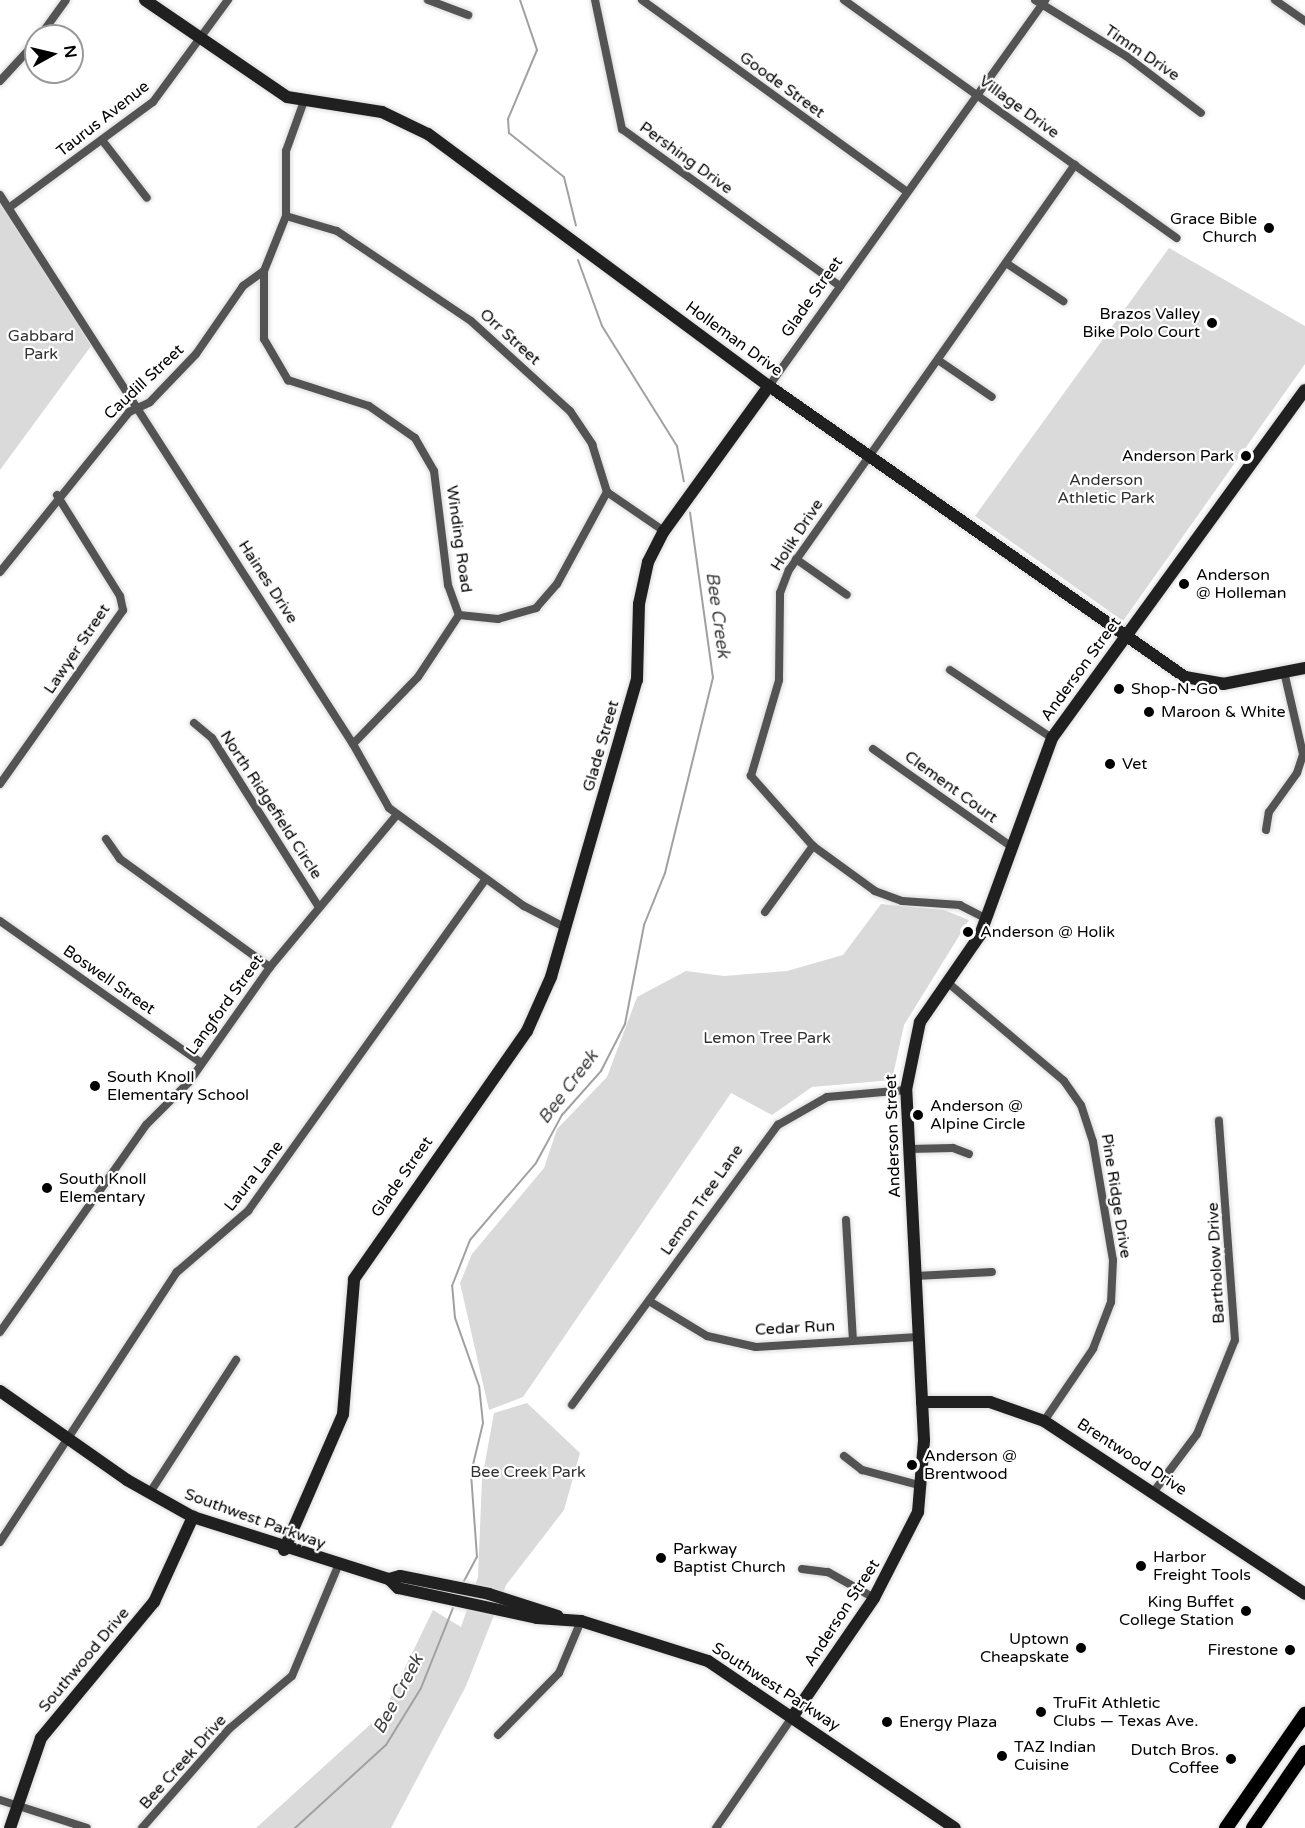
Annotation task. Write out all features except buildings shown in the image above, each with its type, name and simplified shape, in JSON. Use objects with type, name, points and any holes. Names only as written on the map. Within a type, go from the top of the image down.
[{"type":"main road","points":[[1226,1828],[1305,1714]]},
{"type":"main road","points":[[1253,1828],[1305,1752]]},
{"type":"street","points":[[49,24],[66,0]]},
{"type":"street","name":"Holleman Drive","points":[[145,0],[270,87],[304,101],[382,112],[428,134],[769,386],[1126,635],[1200,683],[1305,668]]},
{"type":"street","points":[[200,40],[228,0]]},
{"type":"street","points":[[428,0],[468,15]]},
{"type":"street","name":"Pershing Drive","points":[[595,0],[622,129],[840,286]]},
{"type":"street","name":"Goode Street","points":[[642,0],[907,192]]},
{"type":"street","name":"Village Drive","points":[[844,0],[1177,238]]},
{"type":"street","points":[[1275,0],[1305,21]]},
{"type":"street","name":"Glade Street","points":[[284,1550],[344,1414],[354,1279],[527,1031],[566,928],[637,680],[643,575],[664,531],[1040,2]]},
{"type":"street","name":"Timm Drive","points":[[1040,2],[1125,56],[1201,112]]},
{"type":"street","name":"Taurus Avenue","points":[[10,207],[102,140],[165,90],[200,40]]},
{"type":"street","points":[[0,81],[24,55]]},
{"type":"street","name":"Winding Road","points":[[304,101],[286,151],[286,216],[264,271],[264,339],[288,380],[393,419],[430,461],[443,520],[447,585],[459,615]]},
{"type":"street","points":[[102,140],[147,198]]},
{"type":"street","name":"Holik Drive","points":[[987,919],[960,905],[885,896],[813,846],[751,776],[781,669],[780,593],[796,559],[1075,165]]},
{"type":"street","name":"Haines Drive","points":[[0,195],[10,207],[138,406],[353,744],[396,816],[485,879],[566,928]]},
{"type":"street","name":"Orr Street","points":[[286,216],[357,243],[491,338],[570,411],[592,444],[607,492]]},
{"type":"street","points":[[1006,263],[1063,301]]},
{"type":"street","name":"Caudill Street","points":[[0,572],[57,495],[138,406],[196,354],[243,286],[264,271]]},
{"type":"street","points":[[938,360],[992,397]]},
{"type":"street","name":"Anderson Street","points":[[716,1828],[874,1598],[910,1534],[922,1486],[922,1402],[906,1090],[917,1030],[987,919],[1052,738],[1305,390]]},
{"type":"street","points":[[353,744],[418,677],[459,615],[498,620],[536,608],[557,584],[607,492],[664,531]]},
{"type":"street","name":"Lawyer Street","points":[[0,784],[123,610],[120,596],[57,495]]},
{"type":"street","points":[[796,559],[847,595]]},
{"type":"street","points":[[950,670],[1052,738]]},
{"type":"street","points":[[1266,831],[1269,812],[1297,773],[1303,754],[1284,672]]},
{"type":"street","name":"North Ridgefield Circle","points":[[194,723],[212,738],[319,907]]},
{"type":"street","name":"Clement Court","points":[[873,749],[1012,847]]},
{"type":"street","name":"Langford Street","points":[[0,1332],[146,1125],[201,1063],[270,967],[396,816]]},
{"type":"street","points":[[106,839],[120,859],[270,967]]},
{"type":"street","points":[[765,912],[813,846]]},
{"type":"street","name":"Laura Lane","points":[[0,1542],[177,1272],[248,1211],[485,879]]},
{"type":"street","name":"Boswell Street","points":[[0,921],[201,1063]]},
{"type":"street","name":"Pine Ridge Drive","points":[[947,982],[1064,1081],[1081,1105],[1093,1142],[1113,1260],[1112,1302],[1093,1349],[1044,1421]]},
{"type":"street","name":"Lemon Tree Lane","points":[[572,1405],[778,1125],[827,1096],[906,1090]]},
{"type":"street","name":"Bartholow Drive","points":[[1155,1490],[1197,1434],[1235,1340],[1219,1121]]},
{"type":"street","points":[[909,1149],[953,1148],[969,1154]]},
{"type":"street","points":[[846,1220],[853,1340]]},
{"type":"street","points":[[916,1276],[992,1272]]},
{"type":"street","name":"Cedar Run","points":[[649,1301],[694,1330],[739,1344],[918,1337]]},
{"type":"street","points":[[149,1494],[236,1360]]},
{"type":"street","name":"Southwest Parkway","points":[[0,1391],[149,1494],[193,1517],[284,1550],[389,1579],[398,1588],[537,1617],[559,1616],[581,1621],[708,1661],[793,1716],[955,1828]]},
{"type":"street","name":"Brentwood Drive","points":[[922,1402],[990,1402],[1044,1421],[1155,1490],[1305,1594]]},
{"type":"street","points":[[844,1456],[862,1470],[922,1486]]},
{"type":"street","name":"Southwood Drive","points":[[10,1828],[41,1738],[154,1602],[193,1517]]},
{"type":"street","name":"Bee Creek Drive","points":[[142,1828],[230,1729],[292,1676],[338,1566]]},
{"type":"street","points":[[802,1569],[828,1572],[874,1598]]},
{"type":"street","points":[[498,1735],[559,1673],[581,1621]]},
{"type":"street","points":[[0,1800],[87,1828]]},
{"type":"green space","name":"Gabbard Park","points":[[0,195],[91,346],[0,470]]},
{"type":"green space","name":"Anderson Athletic Park","points":[[1169,248],[1305,326],[1305,364],[1123,621],[975,516]]},
{"type":"green space","name":"Lemon Tree Park","points":[[881,904],[944,910],[969,920],[904,1025],[892,1080],[812,1087],[772,1115],[731,1093],[523,1397],[489,1410],[460,1283],[472,1254],[544,1168],[557,1129],[607,1077],[637,997],[686,971],[724,976],[787,971],[843,955]]},
{"type":"green space","name":"Bee Creek Park","points":[[527,1403],[580,1453],[564,1510],[506,1585],[466,1686],[391,1828],[256,1828],[383,1713],[433,1610],[461,1627],[478,1577],[482,1479],[494,1413]]},
{"type":"waterway","name":"Bee Creek","points":[[520,0],[537,50],[508,119],[509,133],[564,177],[576,226]]},
{"type":"waterway","name":"Bee Creek","points":[[578,260],[602,326],[677,446],[684,481]]},
{"type":"waterway","name":"Bee Creek","points":[[464,1581],[477,1557],[471,1473],[483,1423],[479,1386],[455,1318],[452,1286],[470,1240],[536,1163],[562,1115],[601,1071],[625,1024],[644,925],[665,873],[713,678],[690,513]]},
{"type":"waterway","name":"Bee Creek","points":[[295,1828],[386,1745],[421,1688],[453,1608]]},
{"type":"place","name":"Grace Bible Church","points":[[1269,228]]},
{"type":"place","name":"Brazos Valley Bike Polo Court","points":[[1212,323]]},
{"type":"place","name":"Anderson Park","points":[[1246,456]]},
{"type":"place","name":"Anderson @ Holleman","points":[[1184,584]]},
{"type":"place","name":"Shop-N-Go","points":[[1119,689]]},
{"type":"place","name":"Maroon & White","points":[[1149,712]]},
{"type":"place","name":"Vet","points":[[1110,764]]},
{"type":"place","name":"Anderson @ Holik","points":[[968,932]]},
{"type":"place","name":"South Knoll Elementary School","points":[[95,1086]]},
{"type":"place","name":"Anderson @ Alpine Circle","points":[[918,1115]]},
{"type":"place","name":"South Knoll Elementary","points":[[47,1188]]},
{"type":"place","name":"Anderson @ Brentwood","points":[[912,1465]]},
{"type":"place","name":"Parkway Baptist Church","points":[[661,1558]]},
{"type":"place","name":"Harbor Freight Tools","points":[[1141,1566]]},
{"type":"place","name":"King Buffet College Station","points":[[1246,1611]]},
{"type":"place","name":"Uptown Cheapskate","points":[[1081,1648]]},
{"type":"place","name":"Firestone","points":[[1290,1650]]},
{"type":"place","name":"TruFit Athletic Clubs — Texas Ave.","points":[[1041,1712]]},
{"type":"place","name":"Energy Plaza","points":[[887,1722]]},
{"type":"place","name":"TAZ Indian Cuisine","points":[[1002,1756]]},
{"type":"place","name":"Dutch Bros. Coffee","points":[[1231,1759]]}]
